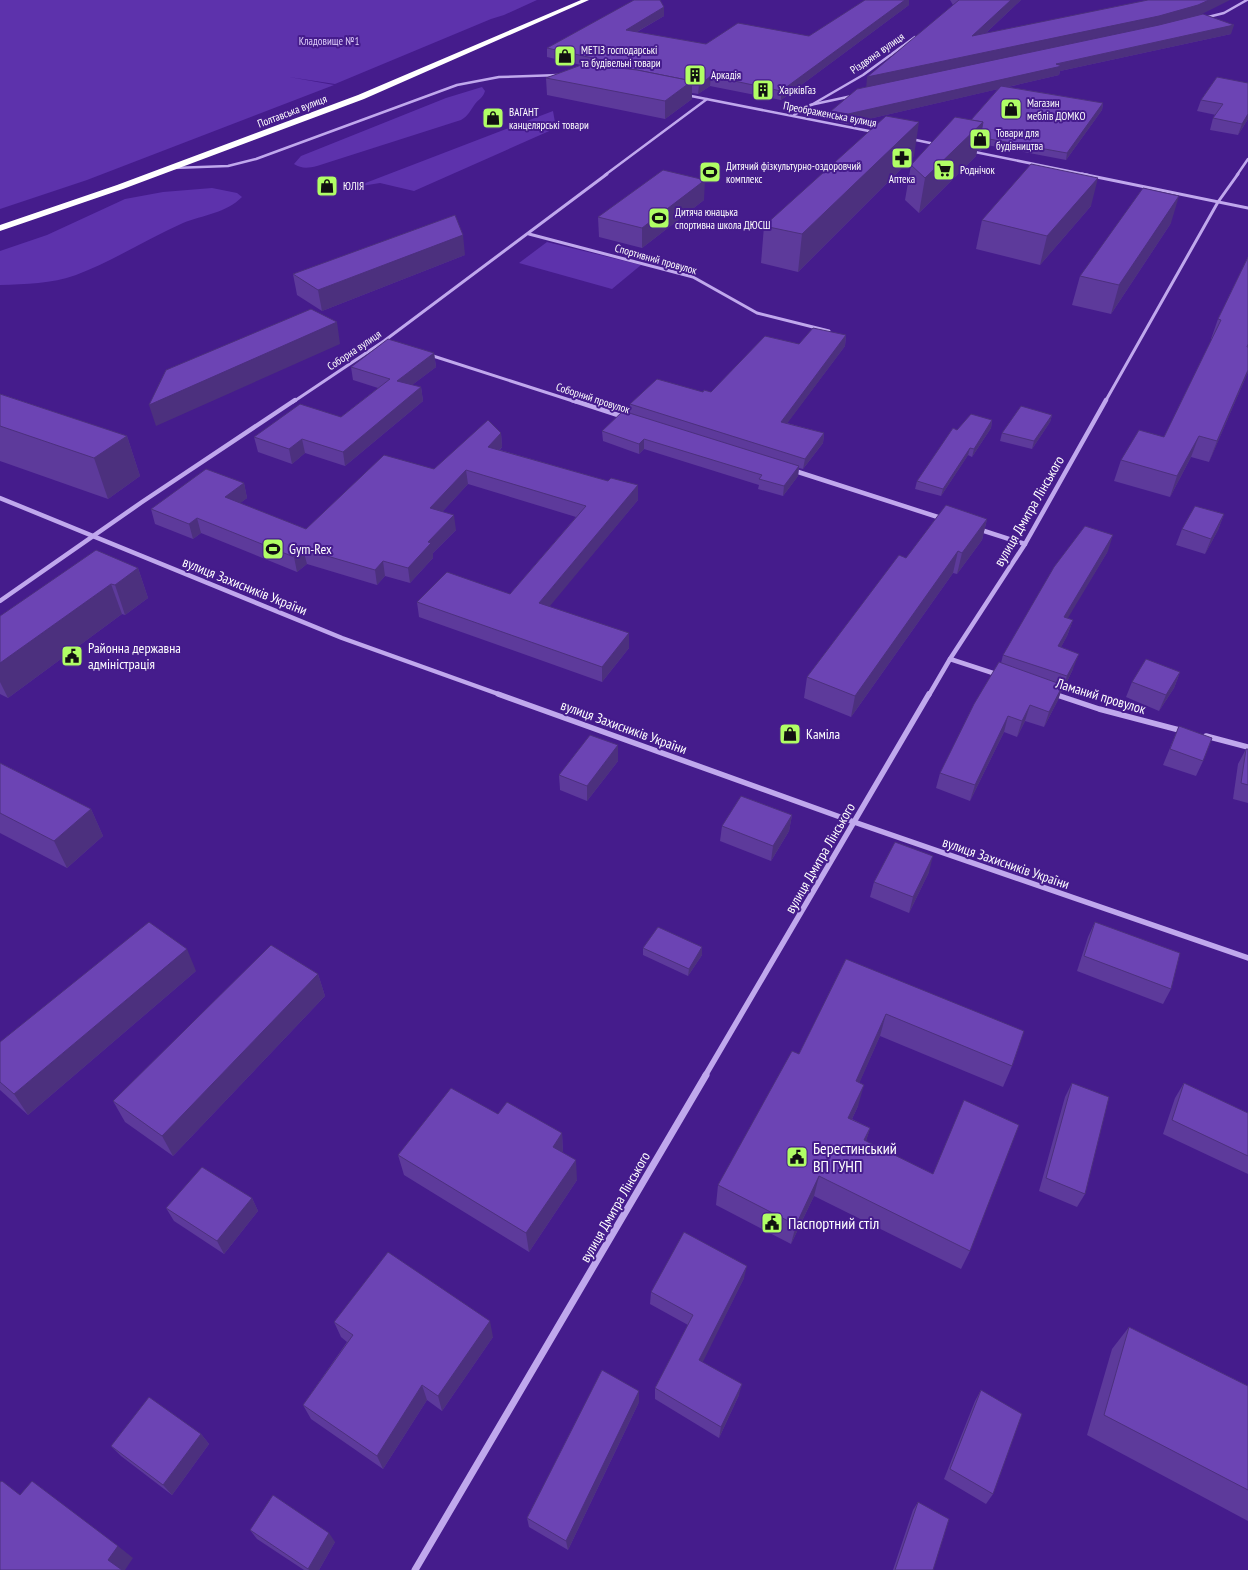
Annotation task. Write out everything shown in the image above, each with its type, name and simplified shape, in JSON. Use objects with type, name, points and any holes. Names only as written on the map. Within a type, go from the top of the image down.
[{"type":"highway","name":"Полтавська вулиця","points":[[0,228],[170,168],[361,97],[586,0]]},
{"type":"street","points":[[1199,20],[1224,13],[1247,0]]},
{"type":"street","name":"Різдвяна вулиця","points":[[794,116],[864,75],[918,35]]},
{"type":"street","points":[[170,168],[228,166],[256,159],[470,81],[515,76],[560,75]]},
{"type":"street","name":"Преображенська вулиця","points":[[681,94],[881,133]]},
{"type":"street","points":[[810,105],[858,95]]},
{"type":"street","name":"Соборна вулиця","points":[[0,601],[156,492],[384,341],[707,99]]},
{"type":"street","points":[[910,139],[938,145]]},
{"type":"street","points":[[967,151],[1248,208]]},
{"type":"street","name":"вулиця Дмитра Лінського","points":[[415,1570],[950,659],[1025,544],[1218,202],[1248,159]]},
{"type":"street","name":"Спортивний провулок","points":[[528,234],[693,276],[714,287],[734,302],[758,314],[829,331]]},
{"type":"street","points":[[384,341],[394,344]]},
{"type":"street","name":"Соборний провулок","points":[[422,353],[629,419]]},
{"type":"street","points":[[789,470],[949,520]]},
{"type":"street","name":"вулиця Захисників України","points":[[0,498],[342,638],[854,822],[1248,958]]},
{"type":"street","points":[[968,526],[1025,544]]},
{"type":"street","points":[[950,659],[1009,679]]},
{"type":"street","name":"Ламаний провулок","points":[[1045,691],[1099,709],[1192,733]]},
{"type":"street","points":[[1201,735],[1248,747]]},
{"type":"green space","name":"Кладовище №1","points":[[0,0],[537,0],[335,84],[289,77],[334,85],[87,180],[0,209]]},
{"type":"green space","points":[[482,87],[485,91],[483,95],[468,115],[461,120],[317,166],[305,168],[294,164],[301,156],[446,98]]},
{"type":"green space","points":[[553,111],[556,128],[414,191],[380,183],[355,187]]},
{"type":"green space","points":[[212,188],[237,193],[242,197],[229,207],[183,223],[76,275],[48,282],[0,285],[0,251],[47,235],[125,199],[163,192]]},
{"type":"green space","points":[[547,242],[641,265],[612,289],[519,263]]},
{"type":"building","points":[[634,0],[660,0],[664,7],[626,30],[706,44],[738,23],[809,36],[865,0],[905,0],[781,91],[711,76],[699,85],[692,84],[692,81],[637,70],[601,66],[611,62],[547,48]]},
{"type":"building","points":[[959,0],[1011,0],[972,36],[1148,0],[1209,0],[1159,16],[867,77]]},
{"type":"building","points":[[1203,14],[1234,25],[1056,64],[1062,66],[848,114],[831,111],[857,89]]},
{"type":"building","points":[[584,64],[637,70],[692,81],[665,101],[546,78]]},
{"type":"building","points":[[1217,77],[1248,83],[1248,114],[1242,124],[1213,118],[1223,104],[1201,100]]},
{"type":"building","points":[[1001,86],[1103,103],[1067,153],[989,139],[983,144],[979,144],[983,122],[971,120]]},
{"type":"building","points":[[886,116],[919,122],[802,234],[764,226]]},
{"type":"building","points":[[955,117],[983,122],[925,178],[911,165]]},
{"type":"building","points":[[1031,164],[1098,178],[1047,236],[982,220]]},
{"type":"building","points":[[663,170],[705,180],[642,228],[598,217]]},
{"type":"building","points":[[1143,188],[1179,196],[1119,285],[1080,276]]},
{"type":"building","points":[[455,215],[463,235],[318,290],[293,274]]},
{"type":"building","points":[[1248,257],[1248,370],[1217,441],[1199,436],[1177,476],[1121,460],[1139,430],[1164,437],[1221,320],[1218,319]]},
{"type":"building","points":[[311,309],[337,322],[149,405],[166,370]]},
{"type":"building","points":[[813,328],[846,335],[781,422],[824,433],[805,459],[630,404],[657,379],[703,392],[704,390],[711,392],[765,336],[799,344]]},
{"type":"building","points":[[388,339],[434,353],[397,381],[421,387],[343,452],[302,439],[289,449],[254,437],[300,404],[341,417],[390,379],[351,367]]},
{"type":"building","points":[[0,394],[127,436],[94,458],[0,426]]},
{"type":"building","points":[[1021,406],[1052,415],[1034,441],[1002,433]]},
{"type":"building","points":[[623,411],[799,466],[784,486],[759,479],[762,475],[644,439],[639,444],[602,431]]},
{"type":"building","points":[[971,414],[992,420],[974,449],[970,448],[943,489],[917,481],[953,428],[957,430]]},
{"type":"building","points":[[488,420],[501,433],[488,447],[608,481],[611,478],[638,485],[539,603],[629,633],[602,667],[417,602],[447,572],[510,594],[586,506],[466,470],[430,508],[454,515],[428,542],[431,543],[408,568],[383,561],[375,570],[303,549],[294,557],[197,518],[189,524],[151,509],[206,469],[244,483],[225,497],[306,529],[384,455],[434,469]]},
{"type":"building","points":[[946,505],[987,519],[962,553],[958,551],[855,696],[807,677],[899,555],[906,558]]},
{"type":"building","points":[[1195,506],[1224,514],[1211,539],[1182,529]]},
{"type":"building","points":[[1085,526],[1113,535],[1064,617],[1073,620],[1058,646],[1079,654],[1067,676],[1003,655],[1054,567]]},
{"type":"building","points":[[96,550],[138,568],[115,585],[111,584],[0,663],[0,616]]},
{"type":"building","points":[[1146,659],[1180,672],[1166,695],[1132,682]]},
{"type":"building","points":[[999,662],[1063,685],[1049,712],[1030,705],[1022,721],[1008,716],[975,785],[940,773],[974,704]]},
{"type":"building","points":[[1179,726],[1212,738],[1203,761],[1170,749]]},
{"type":"building","points":[[590,735],[618,745],[587,786],[559,775]]},
{"type":"building","points":[[1246,749],[1248,749],[1248,785],[1241,783]]},
{"type":"building","points":[[0,763],[91,809],[54,841],[0,813]]},
{"type":"building","points":[[741,796],[792,815],[773,846],[722,826]]},
{"type":"building","points":[[895,842],[933,856],[913,897],[874,882]]},
{"type":"building","points":[[149,922],[187,949],[14,1094],[0,1082],[0,1042]]},
{"type":"building","points":[[1095,922],[1180,953],[1171,989],[1084,956]]},
{"type":"building","points":[[658,927],[702,947],[689,969],[643,948]]},
{"type":"building","points":[[271,945],[318,974],[162,1136],[113,1101]]},
{"type":"building","points":[[846,959],[1024,1031],[1012,1066],[886,1014],[856,1081],[864,1085],[848,1118],[870,1128],[864,1140],[933,1174],[964,1100],[1019,1125],[970,1251],[819,1176],[796,1225],[718,1185],[792,1051],[799,1054]]},
{"type":"building","points":[[1072,1083],[1109,1097],[1085,1194],[1046,1178]]},
{"type":"building","points":[[1184,1083],[1248,1113],[1248,1156],[1172,1120]]},
{"type":"building","points":[[451,1088],[498,1114],[507,1102],[562,1133],[553,1147],[576,1160],[526,1233],[398,1155]]},
{"type":"building","points":[[202,1167],[252,1198],[217,1241],[166,1208]]},
{"type":"building","points":[[684,1232],[747,1266],[699,1360],[742,1384],[721,1427],[655,1388],[693,1315],[651,1292]]},
{"type":"building","points":[[388,1252],[490,1321],[438,1396],[422,1385],[377,1456],[303,1405],[353,1335],[334,1322]]},
{"type":"building","points":[[1129,1327],[1248,1386],[1248,1490],[1104,1415]]},
{"type":"building","points":[[602,1370],[639,1391],[566,1541],[527,1518]]},
{"type":"building","points":[[981,1390],[1022,1414],[993,1494],[950,1469]]},
{"type":"building","points":[[149,1397],[201,1434],[163,1485],[111,1446]]},
{"type":"building","points":[[2,1481],[20,1495],[32,1481],[118,1546],[108,1560],[122,1570],[0,1570],[0,1482]]},
{"type":"building","points":[[273,1495],[329,1533],[308,1569],[250,1530]]},
{"type":"building","points":[[918,1502],[949,1519],[933,1570],[895,1570]]},
{"type":"place","name":"МЕТІЗ господарські та будівельні товари","points":[[565,56]]},
{"type":"place","name":"Аркадія","points":[[695,75]]},
{"type":"place","name":"ХарківГаз","points":[[763,90]]},
{"type":"place","name":"Магазин меблів ДОМКО","points":[[1011,109]]},
{"type":"place","name":"ВАГАНТ канцелярські товари","points":[[493,118]]},
{"type":"place","name":"Товари для будівництва","points":[[980,139]]},
{"type":"place","name":"Аптека","points":[[902,158]]},
{"type":"place","name":"Роднічок","points":[[944,170]]},
{"type":"place","name":"Дитячий фізкультурно-оздоровчий комплекс","points":[[710,172]]},
{"type":"place","name":"ЮЛІЯ","points":[[327,186]]},
{"type":"place","name":"Дитяча юнацька спортивна школа ДЮСШ","points":[[659,218]]},
{"type":"place","name":"Gym-Rex","points":[[273,549]]},
{"type":"place","name":"Районна державна адміністрація","points":[[72,656]]},
{"type":"place","name":"Каміла","points":[[790,734]]},
{"type":"place","name":"Берестинський ВП ГУНП","points":[[797,1157]]},
{"type":"place","name":"Паспортний стіл","points":[[772,1223]]}]
